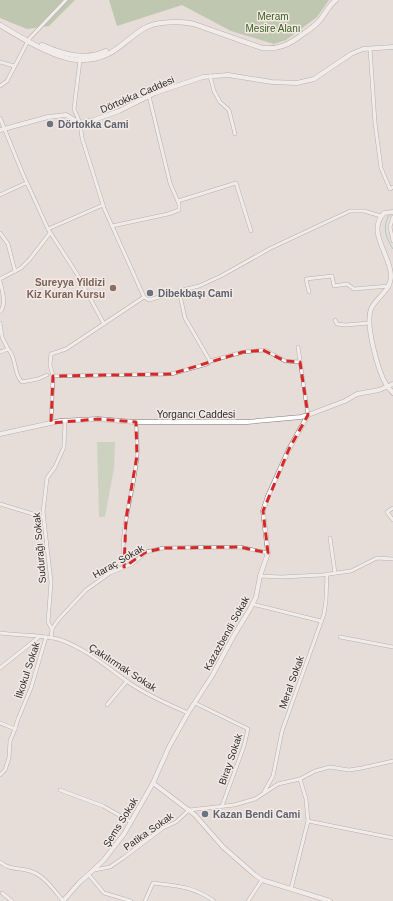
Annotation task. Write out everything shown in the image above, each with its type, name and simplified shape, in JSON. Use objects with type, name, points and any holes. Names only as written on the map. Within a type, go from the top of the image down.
[{"type":"main road","points":[[28,40],[67,55],[80,56],[98,54],[120,44],[144,25],[151,22],[187,20],[264,47],[274,48],[283,45],[309,28],[322,16],[329,3],[335,0]]},
{"type":"main road","points":[[0,24],[56,55],[80,60],[94,59],[109,54],[121,47],[142,29],[155,24],[190,23],[262,48],[274,48],[291,43],[310,29],[320,21],[335,0]]},
{"type":"street","points":[[0,86],[6,81],[28,40],[66,0]]},
{"type":"street","name":"Dörtokka Caddesi","points":[[80,123],[94,120],[119,111],[149,96],[203,76],[228,75],[272,82],[297,83],[314,79],[351,54],[363,50],[393,47]]},
{"type":"street","points":[[370,49],[375,123],[381,168],[390,189],[393,187]]},
{"type":"street","points":[[80,60],[74,109],[80,123],[82,138],[103,205],[144,298],[149,300],[199,286],[221,276],[271,248],[350,211],[364,211],[381,216]]},
{"type":"street","points":[[0,62],[14,66]]},
{"type":"street","points":[[210,76],[214,91],[220,102],[229,110],[235,134]]},
{"type":"street","points":[[112,226],[168,214],[179,210],[178,201],[170,183],[149,96]]},
{"type":"street","points":[[2,129],[48,117],[66,115],[80,123]]},
{"type":"street","points":[[0,118],[2,129],[50,233],[77,274],[104,324]]},
{"type":"street","points":[[0,195],[26,183]]},
{"type":"street","points":[[178,201],[236,183],[251,231]]},
{"type":"street","points":[[48,229],[103,205]]},
{"type":"street","points":[[393,212],[384,213],[378,224],[377,230],[380,243],[390,267],[391,277],[389,286],[371,308],[369,323],[380,369],[387,387],[393,392]]},
{"type":"street","points":[[393,217],[390,226],[393,241]]},
{"type":"street","points":[[0,232],[8,244],[15,270]]},
{"type":"street","points":[[0,312],[3,308],[3,303],[0,280],[30,259],[50,233]]},
{"type":"street","points":[[308,292],[306,279],[332,276],[334,286],[347,284],[354,289],[389,286]]},
{"type":"street","points":[[179,291],[185,318],[210,361]]},
{"type":"street","points":[[51,423],[53,376],[50,366],[51,354],[66,349],[144,298]]},
{"type":"street","points":[[335,320],[337,324],[346,325],[369,323]]},
{"type":"street","points":[[0,324],[2,337],[11,352],[20,380],[25,382],[47,375]]},
{"type":"street","points":[[298,347],[308,415]]},
{"type":"street","points":[[0,352],[8,349]]},
{"type":"street","points":[[53,376],[170,374],[243,352],[262,350],[267,351],[285,361],[300,362]]},
{"type":"street","name":"Yorgancı Caddesi","points":[[0,434],[65,421],[98,419],[136,422],[247,422],[308,415],[345,401],[357,394],[379,390],[393,384]]},
{"type":"street","name":"Kazazbendi Sokak","points":[[153,783],[168,747],[212,676],[256,597],[260,576],[268,553],[263,511],[289,449],[308,415]]},
{"type":"street","name":"Sudurağı Sokak","points":[[52,628],[48,622],[50,582],[43,512],[48,478],[64,447],[65,421]]},
{"type":"street","points":[[124,567],[122,556],[126,520],[137,456],[136,422]]},
{"type":"street","points":[[0,504],[43,517]]},
{"type":"street","points":[[393,508],[387,512],[393,520]]},
{"type":"street","points":[[330,538],[335,573]]},
{"type":"street","name":"Haraç Sokak","points":[[52,628],[86,590],[110,573],[132,564],[146,552],[164,548],[240,548],[268,553]]},
{"type":"street","points":[[260,576],[281,577],[335,573],[352,570],[377,558],[393,559]]},
{"type":"street","name":"Meral Sokak","points":[[263,794],[273,776],[282,731],[321,621],[326,600],[327,574]]},
{"type":"street","points":[[252,604],[321,621]]},
{"type":"street","points":[[51,638],[52,628]]},
{"type":"street","name":"Çakılırmak Sokak","points":[[0,633],[46,637],[62,641],[105,664],[141,691],[188,713]]},
{"type":"street","points":[[0,668],[39,637]]},
{"type":"street","name":"İlkokul Sokak","points":[[0,774],[5,770],[10,741],[31,688],[46,637]]},
{"type":"street","points":[[340,637],[393,647]]},
{"type":"street","points":[[107,705],[127,681]]},
{"type":"street","name":"Biray Sokak","points":[[194,703],[248,729],[222,806]]},
{"type":"street","points":[[0,723],[16,729]]},
{"type":"street","points":[[189,810],[222,806],[255,799],[278,784],[300,779],[315,771],[330,767],[349,770],[393,761]]},
{"type":"street","points":[[291,889],[308,821],[306,800],[300,779]]},
{"type":"street","points":[[153,783],[189,810],[223,847],[262,880],[330,901]]},
{"type":"street","name":"Şems Sokak","points":[[63,901],[79,883],[103,861],[117,843],[131,822],[153,783]]},
{"type":"street","points":[[60,790],[104,806],[131,822]]},
{"type":"street","name":"Patika Sokak","points":[[94,870],[110,866],[123,858],[163,828],[176,822],[189,810]]},
{"type":"street","points":[[308,821],[393,838]]},
{"type":"street","points":[[0,862],[11,868],[30,870],[43,878],[63,901]]},
{"type":"street","points":[[89,875],[104,893],[131,901]]},
{"type":"street","points":[[248,901],[262,880]]},
{"type":"street","points":[[145,901],[153,883],[190,888],[202,893],[214,901]]},
{"type":"street","points":[[2,893],[12,901]]},
{"type":"highlighted area","points":[[263,350],[285,361],[300,362],[308,415],[289,449],[263,511],[268,553],[240,547],[164,548],[146,552],[124,567],[126,519],[137,456],[136,422],[98,419],[51,423],[53,376],[171,374],[243,352]]},
{"type":"green space","points":[[0,0],[75,0],[49,26],[27,29],[0,18]]},
{"type":"green space","name":"Meram Mesire Alanı","points":[[109,0],[329,0],[317,17],[286,40],[274,44],[231,31],[182,5],[117,26]]},
{"type":"green space","points":[[97,442],[115,442],[114,468],[105,517],[99,517]]},
{"type":"waterway","points":[[389,215],[385,228],[388,241],[393,249]]},
{"type":"place","name":"Dörtokka Cami","points":[[50,124]]},
{"type":"place","name":"Sureyya Yildizi Kiz Kuran Kursu","points":[[113,288]]},
{"type":"place","name":"Dibekbaşı Cami","points":[[150,293]]},
{"type":"place","name":"Kazan Bendi Cami","points":[[205,814]]}]
